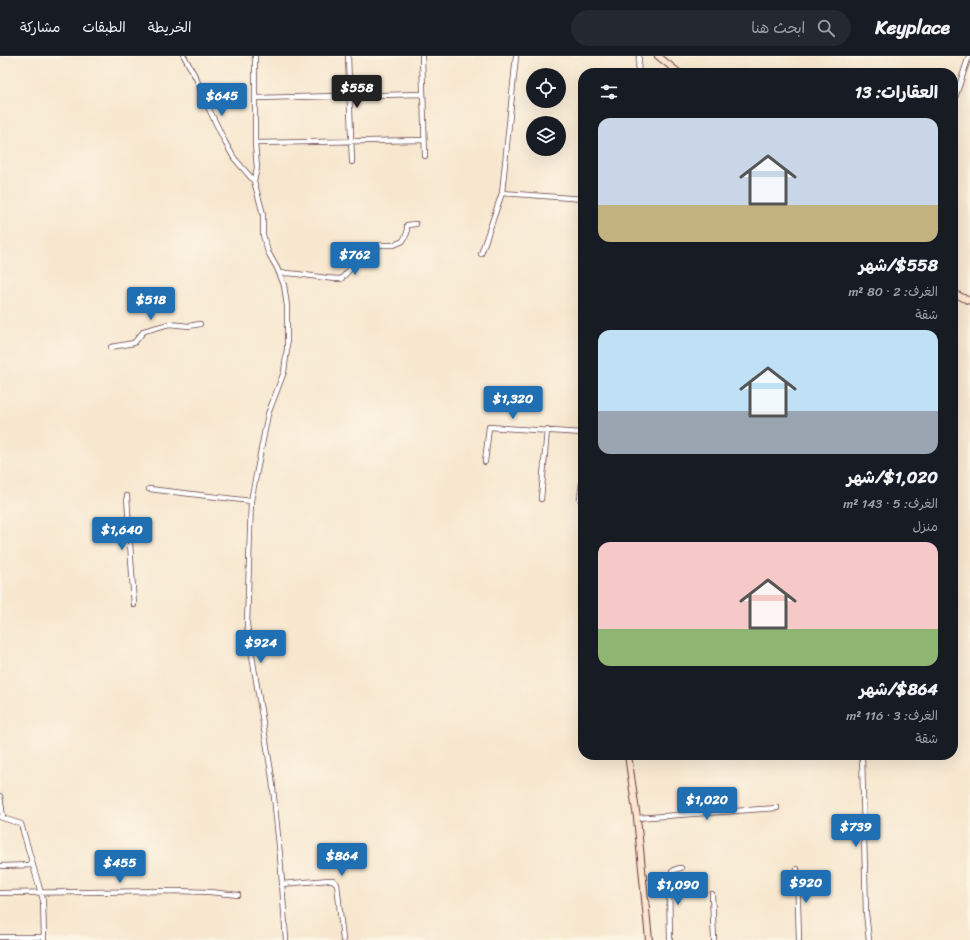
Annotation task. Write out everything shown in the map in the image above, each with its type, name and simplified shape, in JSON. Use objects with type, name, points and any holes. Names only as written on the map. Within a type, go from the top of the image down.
[{"type":"street","points":[[184,56],[196,78],[225,142],[234,158],[254,181],[263,214],[263,235],[268,252],[284,285],[287,306],[286,356],[284,372],[268,414],[251,501],[247,625],[272,778],[286,940]]},
{"type":"street","points":[[254,181],[257,168],[255,143],[255,56]]},
{"type":"street","points":[[348,56],[348,95],[352,162]]},
{"type":"street","points":[[422,56],[425,156]]},
{"type":"street","points":[[480,254],[502,193],[516,56]]},
{"type":"street","points":[[638,68],[639,56]]},
{"type":"street","points":[[658,56],[673,68]]},
{"type":"street","points":[[958,89],[969,56]]},
{"type":"street","points":[[256,98],[422,94]]},
{"type":"street","points":[[255,143],[424,140]]},
{"type":"street","points":[[502,193],[578,200]]},
{"type":"street","points":[[279,273],[292,272],[341,279],[365,253],[380,245],[394,246],[404,241],[408,232],[408,225],[416,224]]},
{"type":"street","points":[[958,295],[970,301]]},
{"type":"street","points":[[111,347],[134,343],[144,331],[170,324],[189,326],[200,324]]},
{"type":"street","points":[[485,462],[489,427],[578,433]]},
{"type":"street","points":[[541,499],[547,430]]},
{"type":"street","points":[[149,489],[251,501]]},
{"type":"street","points":[[127,496],[134,605]]},
{"type":"street","points":[[629,760],[637,818],[649,940]]},
{"type":"street","points":[[862,760],[866,913],[869,940]]},
{"type":"street","points":[[0,796],[2,818],[21,824],[43,900],[44,938],[0,937]]},
{"type":"street","points":[[637,818],[777,808]]},
{"type":"street","points":[[0,866],[33,865]]},
{"type":"street","points":[[670,940],[669,878],[670,873],[675,869],[681,868]]},
{"type":"street","points":[[797,869],[799,940]]},
{"type":"street","points":[[282,884],[329,880],[336,882],[343,940]]},
{"type":"street","points":[[0,894],[177,891],[238,895]]},
{"type":"street","points":[[712,894],[714,940]]}]
